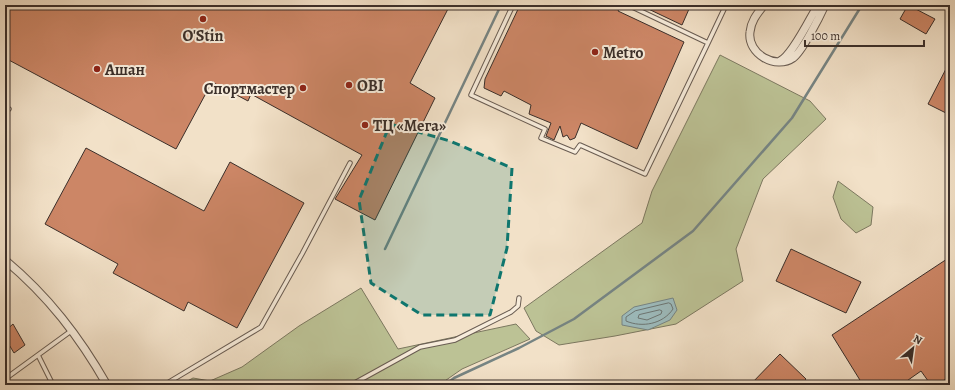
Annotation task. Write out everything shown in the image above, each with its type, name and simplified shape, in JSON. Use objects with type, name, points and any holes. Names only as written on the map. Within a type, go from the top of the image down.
[{"type":"street","points":[[764,5],[752,21],[750,39],[754,49],[760,55],[774,61],[784,62],[789,61],[796,56],[802,49],[825,5]]},
{"type":"street","points":[[774,61],[782,60],[787,56],[818,5]]},
{"type":"street","points":[[5,260],[45,296],[90,355],[107,385]]},
{"type":"lane","points":[[512,5],[471,95],[545,129],[541,138],[575,152],[580,145],[645,174],[726,5]]},
{"type":"lane","points":[[628,5],[708,43]]},
{"type":"lane","points":[[5,106],[9,109]]},
{"type":"lane","points":[[164,385],[261,327],[302,254],[350,162]]},
{"type":"lane","points":[[351,385],[420,347],[455,340],[511,312],[518,306],[519,298]]},
{"type":"lane","points":[[5,379],[72,330]]},
{"type":"lane","points":[[38,355],[53,385]]},
{"type":"highlighted area","points":[[390,124],[450,141],[512,168],[507,248],[490,315],[422,315],[371,283],[359,200]]},
{"type":"green space","points":[[720,55],[810,101],[826,119],[763,179],[736,249],[743,281],[676,324],[559,345],[536,331],[524,308],[642,223],[652,191]]},
{"type":"green space","points":[[838,181],[873,207],[871,225],[856,233],[841,219],[833,197]]},
{"type":"green space","points":[[361,288],[398,349],[516,324],[530,339],[462,369],[439,385],[180,385],[193,378],[210,381],[242,367],[299,326]]},
{"type":"water","points":[[673,298],[677,310],[670,320],[648,330],[622,325],[622,316],[634,307]]},
{"type":"building","name":"ТЦ «Мега»","points":[[5,5],[450,5],[410,83],[435,98],[375,220],[335,199],[362,155],[251,94],[248,101],[212,82],[176,149],[5,58]]},
{"type":"building","points":[[520,5],[621,5],[618,11],[684,42],[637,149],[581,123],[575,138],[570,140],[567,135],[563,137],[560,126],[554,140],[546,136],[551,123],[529,114],[531,105],[504,91],[501,96],[484,88],[485,79]]},
{"type":"building","points":[[640,5],[680,5],[689,9],[682,25]]},
{"type":"building","points":[[908,5],[935,19],[926,34],[900,19]]},
{"type":"building","points":[[950,61],[950,115],[928,104]]},
{"type":"building","points":[[86,148],[204,211],[230,162],[304,203],[237,328],[188,302],[184,311],[113,273],[118,264],[45,224]]},
{"type":"building","points":[[791,249],[861,282],[846,313],[776,281]]},
{"type":"building","points":[[950,257],[950,352],[946,354],[950,359],[950,376],[937,385],[931,385],[921,371],[901,385],[863,385],[832,335]]},
{"type":"building","points":[[13,324],[25,345],[14,353],[5,338],[5,331]]},
{"type":"building","points":[[780,354],[806,379],[801,385],[750,385]]},
{"type":"waterway","points":[[385,249],[501,5]]},
{"type":"waterway","points":[[445,385],[454,378],[519,348],[574,319],[693,231],[792,118],[862,5]]},
{"type":"place","name":"O'Stin","points":[[203,19]]},
{"type":"place","name":"Metro","points":[[595,52]]},
{"type":"place","name":"Ашан","points":[[97,69]]},
{"type":"place","name":"OBI","points":[[349,85]]},
{"type":"place","name":"Спортмастер","points":[[303,88]]},
{"type":"place","name":"ТЦ «Мега»","points":[[365,125]]}]
